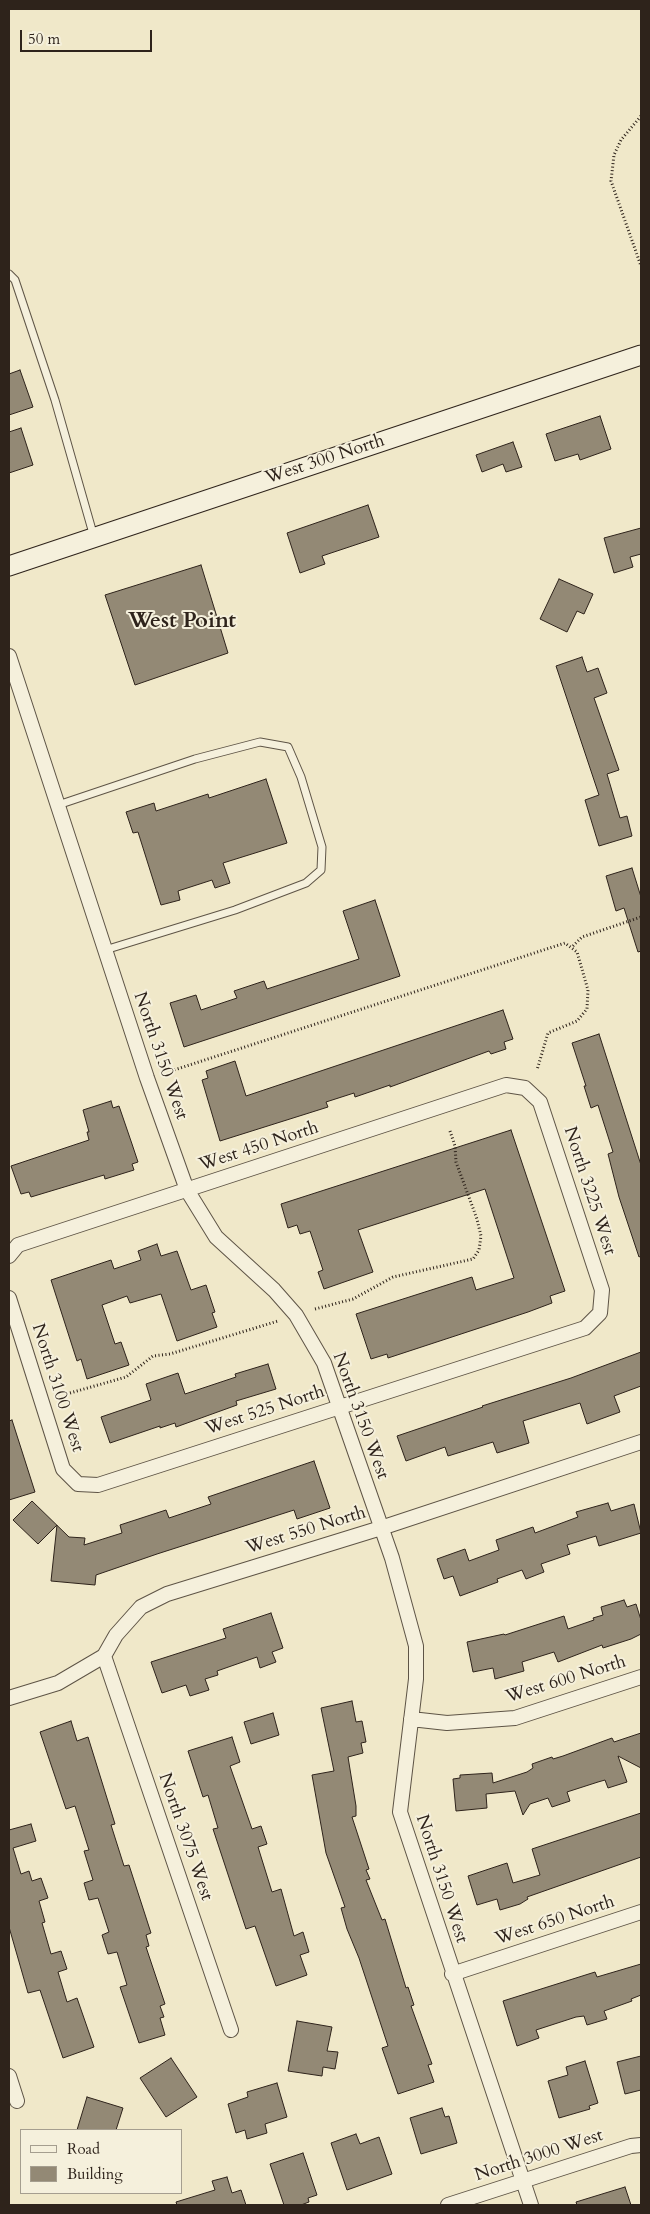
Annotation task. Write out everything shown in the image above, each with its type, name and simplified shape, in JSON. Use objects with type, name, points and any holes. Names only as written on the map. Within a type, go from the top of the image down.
[{"type":"main road","name":"West 300 North","points":[[9,566],[641,355]]},
{"type":"street","name":"North 3150 West","points":[[9,656],[147,1078],[187,1190],[216,1237],[274,1290],[296,1315],[324,1363],[381,1528],[416,1646],[416,1679],[400,1812],[452,1974],[531,2205]]},
{"type":"street","name":"West 450 North","points":[[9,1256],[18,1245],[506,1085],[525,1088]]},
{"type":"street","name":"North 3225 West","points":[[525,1088],[540,1102],[602,1290],[600,1313]]},
{"type":"street","name":"North 3100 West","points":[[9,1298],[63,1469],[78,1484]]},
{"type":"street","name":"West 525 North","points":[[78,1484],[98,1485],[585,1328],[600,1313]]},
{"type":"street","name":"West 550 North","points":[[9,1698],[58,1683],[104,1656],[116,1635],[141,1608],[167,1594],[381,1528],[641,1442]]},
{"type":"street","name":"North 3075 West","points":[[104,1656],[231,2030]]},
{"type":"street","name":"West 600 North","points":[[411,1719],[447,1723],[515,1718],[641,1677]]},
{"type":"street","name":"West 650 North","points":[[452,1974],[641,1912]]},
{"type":"street","points":[[9,2076],[17,2101]]},
{"type":"street","name":"North 3000 West","points":[[448,2205],[631,2146],[641,2145]]},
{"type":"lane","points":[[9,274],[15,280],[52,390],[94,537]]},
{"type":"lane","points":[[58,805],[195,759],[260,742],[288,747],[301,777],[322,846],[321,870],[306,883],[235,910],[105,950]]},
{"type":"path","points":[[641,116],[622,140],[614,156],[611,181],[641,266]]},
{"type":"path","points":[[573,946],[582,937],[641,918]]},
{"type":"path","points":[[171,1071],[565,943],[573,946],[577,952],[588,990],[587,1009],[577,1021],[548,1033],[537,1070]]},
{"type":"path","points":[[315,1309],[353,1299],[393,1278],[473,1259],[479,1250],[481,1236],[477,1219],[456,1162],[455,1146],[450,1131]]},
{"type":"path","points":[[70,1393],[126,1377],[153,1356],[170,1354],[278,1321]]},
{"type":"building","points":[[20,370],[33,407],[9,415],[9,374]]},
{"type":"building","points":[[600,416],[611,449],[580,460],[578,454],[555,461],[546,434]]},
{"type":"building","points":[[21,428],[33,465],[9,473],[9,432]]},
{"type":"building","points":[[513,442],[522,467],[506,472],[503,464],[482,472],[476,455]]},
{"type":"building","points":[[368,505],[379,537],[322,556],[325,564],[300,573],[287,533]]},
{"type":"building","points":[[641,528],[641,554],[630,557],[633,567],[614,573],[604,538]]},
{"type":"building","points":[[201,565],[228,653],[135,685],[105,595]]},
{"type":"building","points":[[559,579],[593,594],[584,614],[577,611],[567,632],[540,619]]},
{"type":"building","points":[[582,657],[587,672],[598,668],[607,693],[594,698],[619,770],[607,774],[620,818],[627,816],[632,836],[599,846],[585,800],[599,795],[556,666]]},
{"type":"building","points":[[266,779],[287,843],[223,863],[230,883],[215,888],[212,880],[178,891],[180,900],[161,905],[138,832],[133,833],[126,812],[154,803],[156,811],[208,794],[209,798]]},
{"type":"building","points":[[632,868],[641,897],[641,951],[638,952],[624,908],[616,911],[606,876]]},
{"type":"building","points":[[375,900],[400,976],[184,1047],[170,1003],[196,995],[201,1010],[237,998],[234,991],[264,981],[267,989],[359,959],[343,911]]},
{"type":"building","points":[[503,1010],[513,1039],[504,1042],[506,1049],[491,1054],[489,1051],[390,1087],[390,1085],[355,1097],[354,1093],[326,1102],[328,1107],[220,1141],[202,1080],[208,1078],[206,1071],[235,1061],[246,1096]]},
{"type":"building","points":[[599,1034],[641,1165],[641,1256],[639,1257],[619,1197],[608,1154],[613,1152],[598,1105],[591,1108],[572,1043]]},
{"type":"building","points":[[111,1101],[113,1108],[119,1106],[138,1162],[132,1164],[134,1170],[105,1179],[104,1175],[31,1197],[29,1192],[21,1194],[11,1166],[89,1140],[87,1132],[89,1132],[83,1110]]},
{"type":"building","points":[[511,1130],[565,1291],[550,1296],[552,1303],[528,1312],[388,1358],[387,1354],[371,1359],[356,1314],[472,1277],[476,1290],[514,1278],[485,1189],[358,1230],[373,1272],[324,1289],[318,1272],[323,1270],[310,1231],[300,1234],[297,1225],[288,1228],[281,1204]]},
{"type":"building","points":[[157,1244],[161,1256],[177,1251],[191,1290],[206,1285],[215,1312],[212,1313],[217,1327],[177,1341],[161,1294],[130,1303],[127,1296],[102,1305],[115,1344],[121,1342],[129,1365],[87,1379],[81,1359],[77,1361],[51,1280],[111,1260],[114,1269],[141,1260],[138,1251]]},
{"type":"building","points":[[641,1352],[641,1386],[614,1396],[620,1412],[587,1424],[580,1403],[523,1421],[529,1443],[497,1453],[493,1442],[448,1456],[445,1447],[406,1461],[397,1436],[482,1406],[571,1378]]},
{"type":"building","points":[[268,1364],[276,1389],[236,1401],[237,1405],[176,1427],[175,1423],[160,1428],[160,1426],[110,1443],[101,1417],[151,1400],[146,1384],[178,1373],[185,1394],[236,1377],[235,1374]]},
{"type":"building","points":[[12,1420],[35,1492],[9,1500],[9,1421]]},
{"type":"building","points":[[314,1461],[330,1508],[297,1519],[294,1510],[157,1554],[96,1575],[95,1585],[51,1581],[57,1525],[69,1537],[85,1538],[84,1545],[122,1533],[120,1525],[166,1510],[169,1518],[211,1504],[208,1497]]},
{"type":"building","points":[[32,1501],[57,1525],[38,1544],[13,1520]]},
{"type":"building","points":[[608,1503],[611,1511],[634,1504],[641,1533],[599,1546],[596,1536],[567,1545],[570,1554],[541,1564],[544,1572],[526,1579],[522,1570],[497,1579],[498,1582],[460,1596],[453,1576],[444,1579],[437,1559],[465,1549],[469,1561],[499,1550],[496,1540],[533,1527],[535,1533],[578,1517],[576,1512]]},
{"type":"building","points":[[624,1600],[627,1607],[636,1604],[641,1620],[641,1634],[631,1639],[603,1648],[602,1645],[558,1662],[554,1652],[522,1662],[524,1671],[495,1679],[493,1668],[473,1672],[467,1642],[505,1635],[564,1616],[568,1629],[603,1615],[601,1607]]},
{"type":"building","points":[[271,1613],[283,1648],[272,1652],[276,1662],[260,1668],[257,1657],[217,1671],[218,1675],[205,1679],[209,1690],[190,1696],[186,1685],[162,1693],[151,1662],[226,1638],[223,1629]]},
{"type":"building","points":[[352,1701],[356,1722],[362,1721],[366,1742],[361,1743],[363,1753],[348,1757],[356,1806],[356,1816],[352,1817],[369,1869],[366,1870],[370,1879],[366,1880],[382,1920],[385,1919],[406,1988],[408,1987],[414,2005],[411,2006],[432,2064],[428,2065],[434,2082],[398,2094],[382,2048],[388,2046],[359,1958],[347,1929],[341,1908],[345,1907],[326,1853],[312,1775],[334,1771],[321,1708]]},
{"type":"building","points":[[273,1713],[279,1735],[251,1744],[244,1722]]},
{"type":"building","points":[[71,1721],[77,1741],[88,1737],[115,1824],[111,1825],[124,1866],[129,1865],[151,1933],[146,1935],[149,1946],[146,1947],[165,2004],[160,2006],[164,2017],[160,2018],[165,2035],[139,2043],[120,1987],[127,1985],[117,1952],[108,1954],[102,1935],[109,1932],[98,1898],[89,1900],[84,1883],[93,1880],[84,1851],[89,1850],[75,1806],[66,1809],[40,1732]]},
{"type":"building","points":[[641,1733],[641,1768],[618,1756],[627,1782],[608,1788],[605,1780],[598,1782],[567,1792],[570,1801],[552,1807],[548,1798],[530,1804],[523,1815],[515,1791],[486,1794],[487,1808],[456,1811],[453,1779],[460,1778],[460,1775],[492,1773],[493,1783],[527,1772],[533,1768],[532,1764],[552,1757],[553,1759],[563,1756],[612,1738],[614,1742]]},
{"type":"building","points":[[232,1737],[240,1762],[230,1766],[252,1829],[261,1826],[267,1844],[258,1847],[272,1892],[281,1889],[294,1936],[303,1932],[309,1952],[300,1955],[307,1975],[276,1986],[255,1926],[246,1929],[213,1829],[218,1828],[208,1795],[203,1797],[188,1751]]},
{"type":"building","points":[[641,1813],[641,1857],[527,1897],[528,1899],[520,1904],[500,1910],[497,1899],[477,1905],[468,1876],[507,1863],[513,1883],[540,1875],[532,1849]]},
{"type":"building","points":[[31,1824],[36,1841],[13,1848],[21,1874],[29,1871],[32,1881],[41,1878],[48,1898],[39,1901],[45,1922],[42,1923],[51,1954],[61,1951],[67,1969],[58,1972],[67,2002],[77,1998],[94,2047],[63,2058],[40,1990],[28,1993],[9,1927],[9,1830]]},
{"type":"building","points":[[641,1964],[641,1995],[631,1999],[632,2001],[604,2011],[607,2019],[587,2025],[584,2016],[576,2017],[536,2030],[539,2038],[517,2046],[503,2001],[595,1972],[597,1977]]},
{"type":"building","points":[[297,2021],[332,2027],[327,2051],[338,2052],[335,2069],[323,2067],[322,2076],[288,2071]]},
{"type":"building","points":[[641,2056],[641,2090],[625,2094],[617,2062]]},
{"type":"building","points":[[171,2058],[197,2097],[166,2117],[140,2078]]},
{"type":"building","points":[[585,2061],[598,2103],[589,2106],[590,2109],[559,2118],[548,2081],[568,2075],[566,2067]]},
{"type":"building","points":[[277,2083],[287,2117],[265,2124],[267,2133],[247,2139],[245,2130],[236,2133],[228,2104],[248,2097],[247,2092]]},
{"type":"building","points":[[87,2097],[123,2108],[116,2129],[77,2129]]},
{"type":"building","points":[[442,2108],[445,2117],[449,2116],[457,2143],[421,2154],[410,2118]]},
{"type":"building","points":[[356,2134],[360,2144],[379,2137],[392,2174],[347,2190],[331,2143]]},
{"type":"building","points":[[303,2153],[317,2195],[308,2198],[309,2202],[301,2205],[284,2205],[270,2164]]},
{"type":"building","points":[[227,2177],[232,2193],[241,2190],[246,2205],[177,2205],[176,2202],[215,2190],[212,2181]]},
{"type":"building","points":[[625,2187],[631,2205],[577,2205],[576,2202]]},
{"type":"district","name":"West Point","points":[[182,622]]}]
